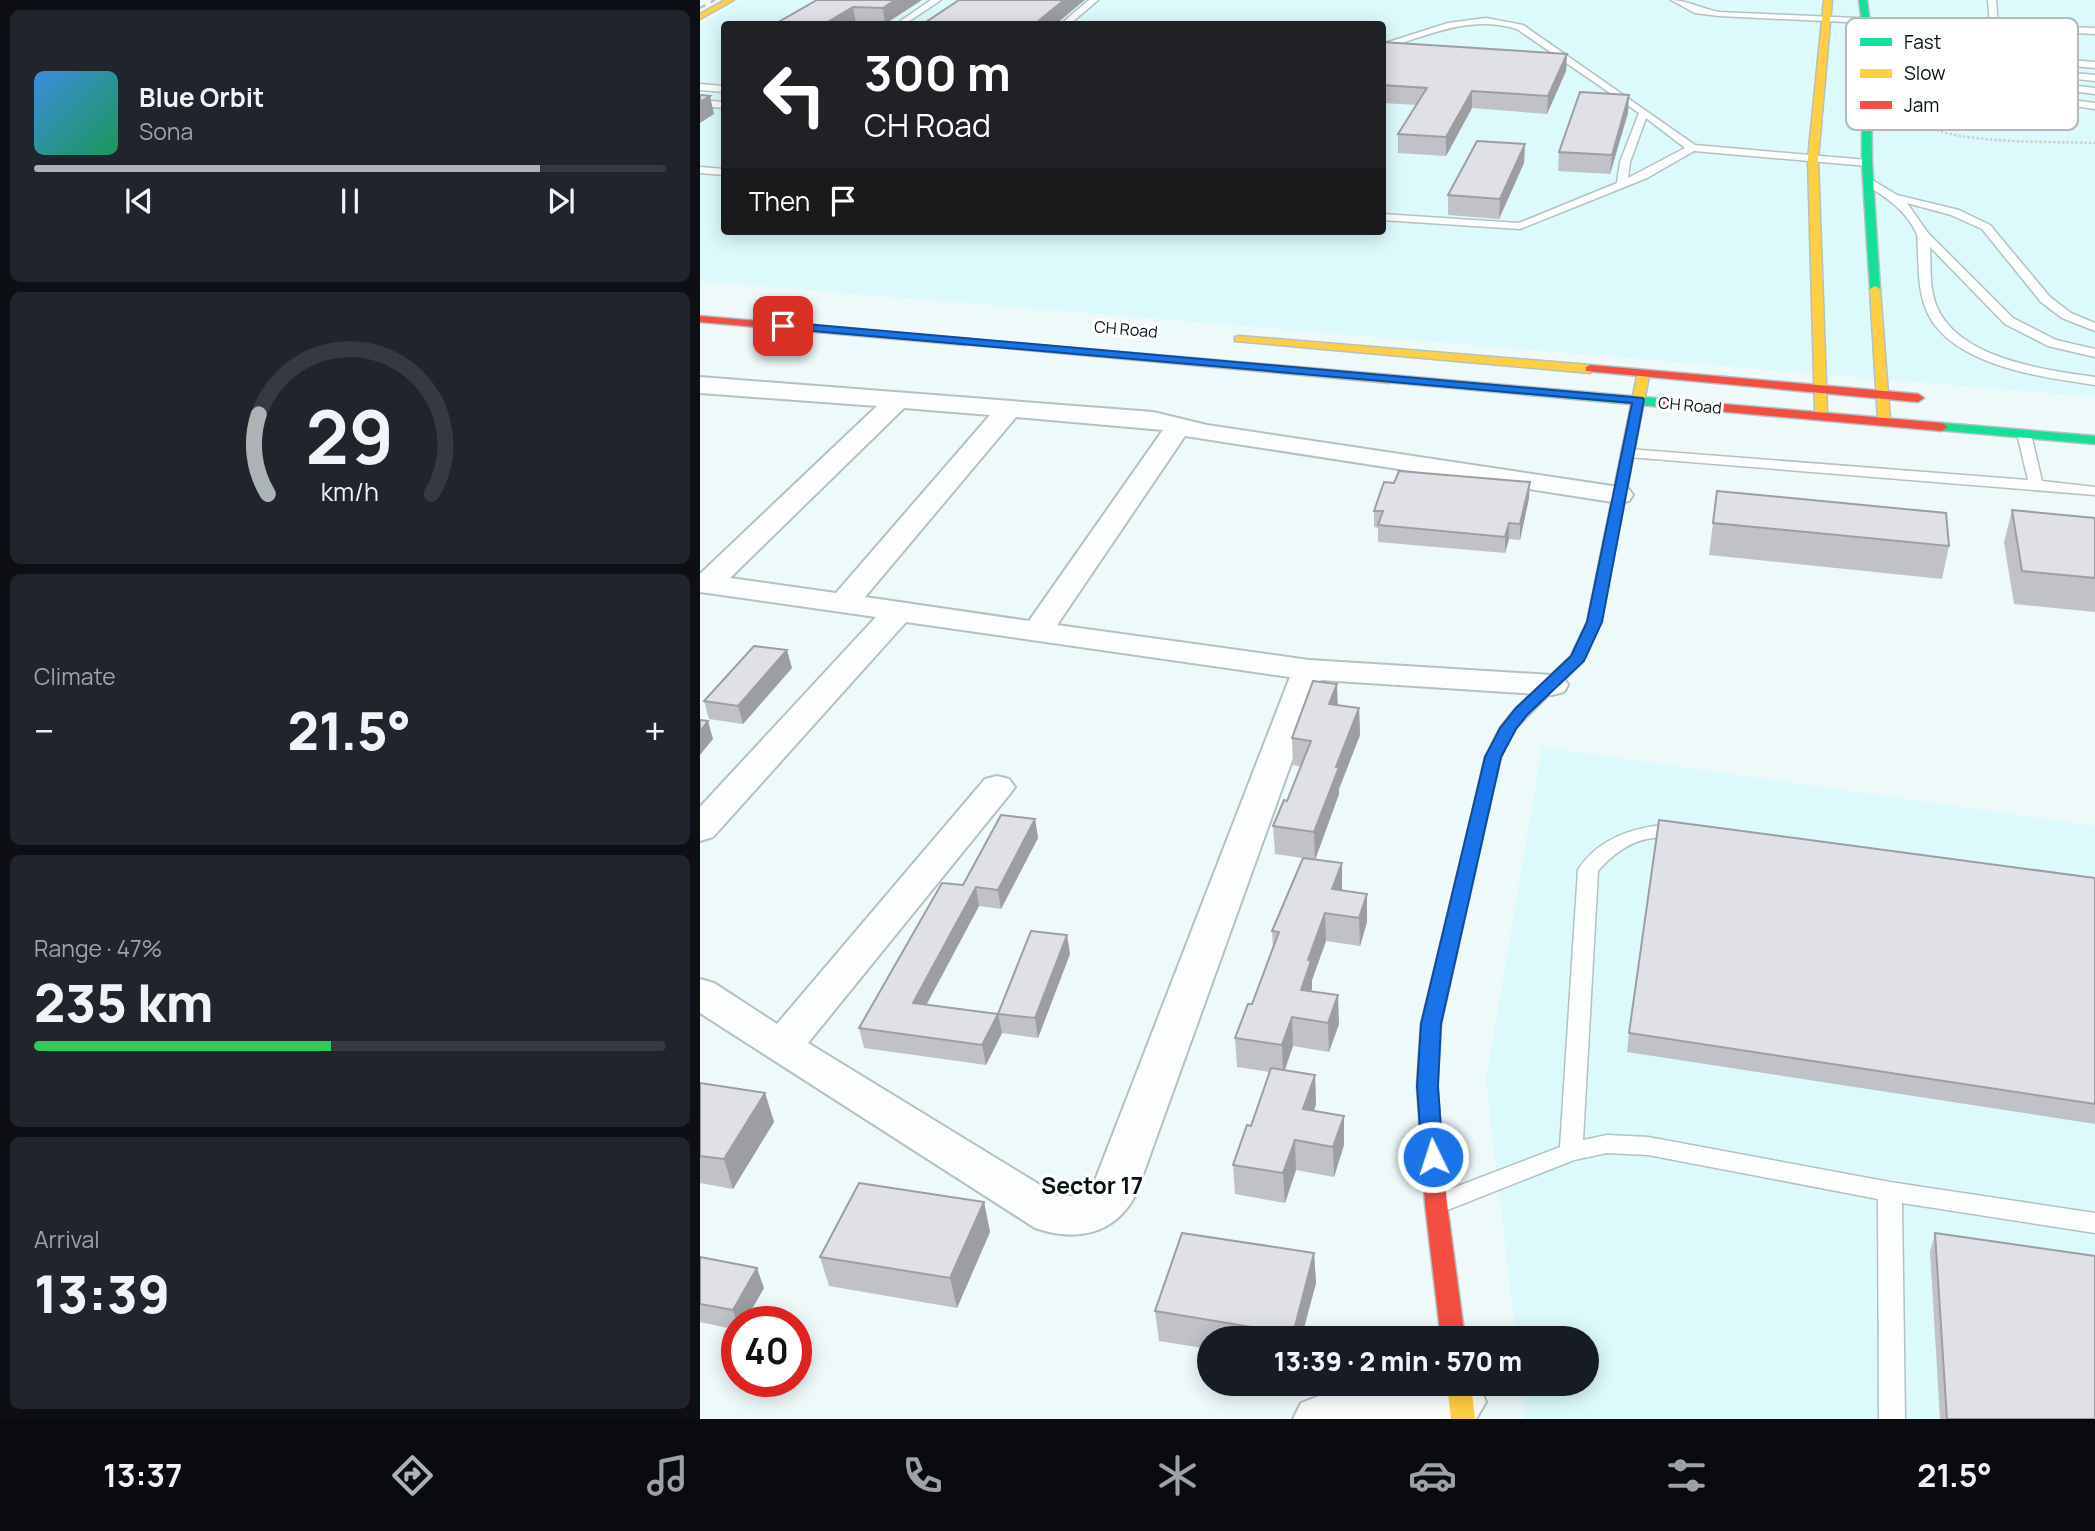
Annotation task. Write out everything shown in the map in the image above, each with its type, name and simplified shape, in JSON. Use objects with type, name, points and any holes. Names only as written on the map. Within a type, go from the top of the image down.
[{"type":"street","points":[[700,4],[708,0]]},
{"type":"street","points":[[700,17],[730,0]]},
{"type":"street","points":[[1821,417],[1813,155],[1830,8]]},
{"type":"street","points":[[1866,130],[1884,421]]},
{"type":"street","name":"CH Road","points":[[700,319],[2095,440]]},
{"type":"street","name":"CH Road","points":[[1219,337],[1821,387],[1938,400]]},
{"type":"street","points":[[1451,1326],[1436,1204],[1427,1086],[1430,1036],[1455,914],[1493,757],[1508,728],[1521,712],[1578,658],[1594,622],[1644,373]]},
{"type":"street","points":[[700,385],[1139,419],[1208,433],[1619,495]]},
{"type":"street","points":[[704,584],[897,401]]},
{"type":"street","points":[[844,603],[1009,409]]},
{"type":"street","points":[[1037,631],[1179,426]]},
{"type":"street","points":[[704,584],[1309,670],[1552,685]]},
{"type":"street","points":[[700,829],[898,612]]},
{"type":"street","points":[[700,993],[780,1047],[1051,1215],[1090,1216],[1113,1194],[1309,670]]},
{"type":"street","points":[[780,1047],[996,787]]},
{"type":"street","points":[[1319,1419],[1461,1402]]},
{"type":"lane","points":[[905,21],[937,0]]},
{"type":"lane","points":[[1069,21],[1094,0]]},
{"type":"lane","points":[[1675,0],[1707,13],[1830,8],[1864,9],[1918,18]]},
{"type":"lane","points":[[1986,14],[1992,0]]},
{"type":"lane","points":[[1948,12],[1948,18]]},
{"type":"lane","points":[[1986,14],[2004,15]]},
{"type":"lane","points":[[1986,14],[1989,18]]},
{"type":"lane","points":[[1386,46],[1469,21],[1508,22],[1520,27],[1692,148],[1867,159]]},
{"type":"lane","points":[[1386,54],[1396,54]]},
{"type":"lane","points":[[1559,64],[1573,64]]},
{"type":"lane","points":[[700,87],[721,89]]},
{"type":"lane","points":[[700,103],[721,105]]},
{"type":"lane","points":[[1622,184],[1625,162],[1644,112]]},
{"type":"lane","points":[[1386,217],[1520,226],[1622,184],[1692,148]]},
{"type":"lane","points":[[703,171],[721,160]]},
{"type":"lane","points":[[703,171],[721,172]]},
{"type":"lane","points":[[1870,183],[1911,212],[1923,234],[2009,321],[2052,343],[2095,353]]},
{"type":"lane","points":[[1892,196],[1970,219],[1986,227],[2040,297],[2059,312],[2095,327]]},
{"type":"lane","points":[[1923,234],[1930,305],[1942,328],[1981,353],[2006,362],[2045,375],[2095,381]]},
{"type":"lane","points":[[2024,434],[2036,485]]},
{"type":"lane","points":[[1628,453],[2095,491]]},
{"type":"lane","points":[[1571,1152],[1588,870],[1603,851],[1630,837],[1658,830],[1699,835]]},
{"type":"lane","points":[[1436,1204],[1571,1152],[1607,1144],[1648,1146],[1891,1192],[2095,1223]]},
{"type":"lane","points":[[1891,1192],[1892,1419]]},
{"type":"path","points":[[1932,130],[1956,135],[2095,143]]},
{"type":"shaded area","points":[[742,0],[2095,0],[2095,397],[700,281],[700,24]]},
{"type":"shaded area","points":[[1542,747],[2095,826],[2095,1419],[1525,1419],[1522,1396],[1599,1396],[1599,1326],[1514,1326],[1486,1081]]},
{"type":"building","points":[[817,0],[895,0],[883,8],[853,7],[829,21],[780,21]]},
{"type":"building","points":[[959,0],[1064,0],[1038,21],[928,21]]},
{"type":"building","points":[[1386,42],[1567,54],[1548,96],[1472,91],[1446,137],[1398,134],[1427,88],[1386,85]]},
{"type":"building","points":[[1580,92],[1629,95],[1612,155],[1559,152]]},
{"type":"building","points":[[700,95],[710,96],[700,102]]},
{"type":"building","points":[[1477,141],[1525,144],[1500,199],[1448,195]]},
{"type":"building","points":[[1399,471],[1530,482],[1520,524],[1509,523],[1505,537],[1378,525],[1383,511],[1374,511],[1384,482],[1394,483]]},
{"type":"building","points":[[1717,491],[1946,513],[1949,546],[1713,523]]},
{"type":"building","points":[[2012,510],[2095,518],[2095,578],[2022,571]]},
{"type":"building","points":[[754,646],[787,650],[738,706],[704,701]]},
{"type":"building","points":[[1313,681],[1337,684],[1329,704],[1359,708],[1314,832],[1273,826],[1284,800],[1287,801],[1311,741],[1292,738]]},
{"type":"building","points":[[700,720],[708,721],[700,731]]},
{"type":"building","points":[[1001,815],[1035,819],[998,890],[976,887],[913,1003],[998,1014],[982,1045],[859,1028],[942,883],[963,885]]},
{"type":"building","points":[[1659,820],[2095,878],[2095,1104],[1629,1033]]},
{"type":"building","points":[[1303,858],[1342,863],[1332,889],[1367,894],[1359,918],[1325,913],[1308,960],[1311,961],[1301,990],[1338,995],[1328,1023],[1292,1017],[1282,1045],[1235,1038],[1248,1004],[1252,1004],[1279,932],[1272,931]]},
{"type":"building","points":[[1031,931],[1067,935],[1035,1018],[998,1014]]},
{"type":"building","points":[[1271,1068],[1315,1075],[1303,1109],[1344,1116],[1333,1147],[1295,1140],[1283,1173],[1233,1165],[1247,1125],[1251,1126]]},
{"type":"building","points":[[700,1083],[765,1093],[724,1159],[700,1156]]},
{"type":"building","points":[[859,1183],[984,1202],[950,1278],[820,1257]]},
{"type":"building","points":[[1182,1233],[1314,1253],[1295,1326],[1245,1326],[1155,1311]]},
{"type":"building","points":[[1935,1233],[2095,1256],[2095,1419],[1947,1419]]},
{"type":"building","points":[[700,1257],[757,1268],[735,1306],[721,1308],[700,1304]]},
{"type":"railway","points":[[700,8],[715,0]]},
{"type":"traffic: fast","points":[[1863,0],[1865,18]]},
{"type":"traffic: fast","points":[[1867,130],[1875,289]]},
{"type":"traffic: fast","points":[[1390,379],[1664,403]]},
{"type":"traffic: fast","points":[[1942,427],[2095,440]]},
{"type":"traffic: slow","points":[[700,17],[730,0]]},
{"type":"traffic: slow","points":[[1821,411],[1813,159],[1828,0]]},
{"type":"traffic: slow","points":[[1875,289],[1884,420]]},
{"type":"traffic: slow","points":[[1239,339],[1590,369]]},
{"type":"traffic: slow","points":[[966,342],[1390,379]]},
{"type":"traffic: slow","points":[[1481,809],[1493,757],[1508,728],[1521,712],[1578,658],[1594,622],[1643,376]]},
{"type":"traffic: slow","points":[[1460,1396],[1463,1419]]},
{"type":"traffic: jam","points":[[700,319],[966,342]]},
{"type":"traffic: jam","points":[[1590,369],[1918,398]]},
{"type":"traffic: jam","points":[[1664,403],[1942,427]]},
{"type":"traffic: jam","points":[[1451,1326],[1436,1204],[1427,1086],[1431,1024],[1481,809]]},
{"type":"district","name":"Sector 17","points":[[1092,1186]]},
{"type":"route","points":[[783,326],[1638,400],[1594,622],[1578,658],[1521,712],[1508,728],[1493,757],[1431,1024],[1427,1086],[1433,1157]]}]
